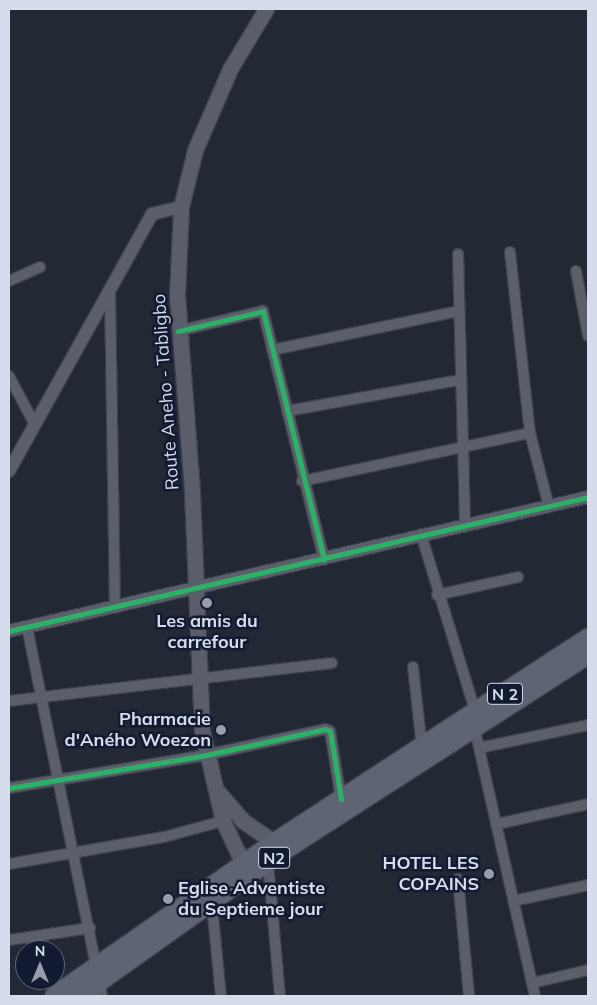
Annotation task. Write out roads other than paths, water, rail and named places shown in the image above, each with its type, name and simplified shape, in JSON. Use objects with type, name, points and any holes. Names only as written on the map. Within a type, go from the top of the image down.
[{"type":"highway","name":"N 2","points":[[475,722],[588,638]]},
{"type":"highway","name":"N 2","points":[[422,749],[475,722],[588,655]]},
{"type":"highway","name":"N2","points":[[54,996],[99,982],[212,906],[246,870],[268,862],[279,846],[475,722]]},
{"type":"highway","name":"N2","points":[[80,996],[341,799],[422,749]]},
{"type":"main road","name":"Route Aneho - Tabligbo","points":[[246,870],[223,821],[206,755],[197,682],[193,592],[192,490],[178,331],[181,207],[209,113],[266,9]]},
{"type":"main road","points":[[215,789],[243,821],[279,846]]},
{"type":"street","points":[[9,471],[152,214],[181,207]]},
{"type":"street","points":[[510,252],[530,433],[549,507]]},
{"type":"street","points":[[458,254],[460,380],[466,448],[466,524]]},
{"type":"street","points":[[9,281],[40,267]]},
{"type":"street","points":[[576,271],[588,336]]},
{"type":"street","points":[[110,291],[114,608]]},
{"type":"street","points":[[178,331],[263,311],[302,481],[324,560]]},
{"type":"street","points":[[272,350],[458,311]]},
{"type":"street","points":[[9,374],[35,425]]},
{"type":"street","points":[[287,411],[460,380]]},
{"type":"street","points":[[302,481],[530,433]]},
{"type":"street","points":[[9,631],[193,592],[422,534],[588,497]]},
{"type":"street","points":[[422,534],[437,595],[475,722],[535,996]]},
{"type":"street","points":[[437,595],[518,577]]},
{"type":"street","points":[[28,627],[90,928],[99,982]]},
{"type":"street","points":[[9,701],[197,682],[332,663]]},
{"type":"street","points":[[413,667],[422,749]]},
{"type":"street","points":[[480,748],[588,725]]},
{"type":"street","points":[[9,788],[206,755],[327,730],[341,799]]},
{"type":"street","points":[[497,824],[588,804]]},
{"type":"street","points":[[9,864],[164,837],[223,821]]},
{"type":"street","points":[[268,862],[280,996]]},
{"type":"street","points":[[458,878],[469,996]]},
{"type":"street","points":[[513,901],[588,885]]},
{"type":"street","points":[[212,906],[221,996]]},
{"type":"street","points":[[9,940],[90,928]]},
{"type":"street","points":[[532,983],[588,970]]},
{"type":"place","name":"Les amis du carrefour","points":[[207,603]]},
{"type":"place","name":"Pharmacie d'Aného Woezon","points":[[221,730]]},
{"type":"place","name":"HOTEL LES COPAINS","points":[[489,874]]},
{"type":"place","name":"Eglise Adventiste du Septieme jour","points":[[168,899]]}]
